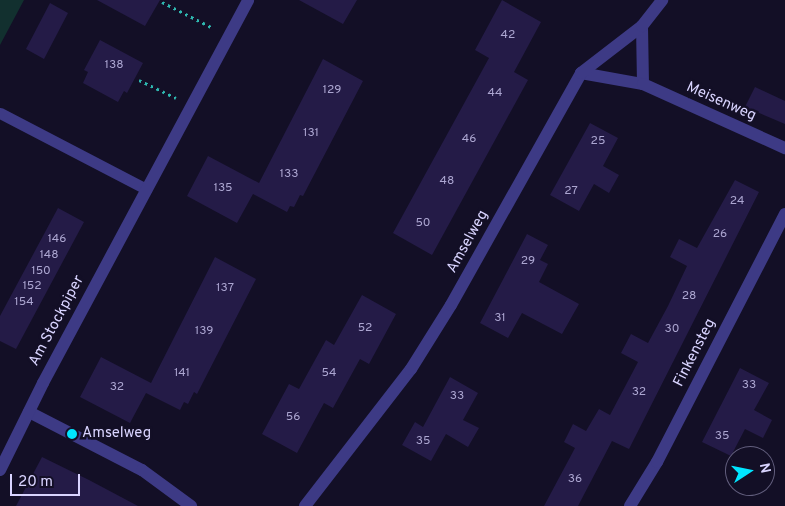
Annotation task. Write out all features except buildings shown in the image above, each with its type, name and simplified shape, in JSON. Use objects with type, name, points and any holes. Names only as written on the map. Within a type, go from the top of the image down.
[{"type":"street","name":"Am Stockpiper","points":[[0,470],[146,189],[248,0]]},
{"type":"street","name":"Amselweg","points":[[305,506],[411,369],[451,305],[581,73],[642,26],[662,0]]},
{"type":"street","points":[[642,26],[644,84]]},
{"type":"street","name":"Meisenweg","points":[[581,73],[644,84],[785,148]]},
{"type":"street","name":"Finkensteg","points":[[630,506],[657,462],[785,214]]},
{"type":"street","points":[[29,412],[142,470],[191,506]]},
{"type":"lane","points":[[0,113],[146,189]]},
{"type":"path","points":[[162,2],[229,36]]},
{"type":"path","points":[[139,80],[192,106]]},
{"type":"green space","points":[[0,0],[24,0],[0,45]]},
{"type":"place","name":"Amselweg","points":[[72,434]]}]
